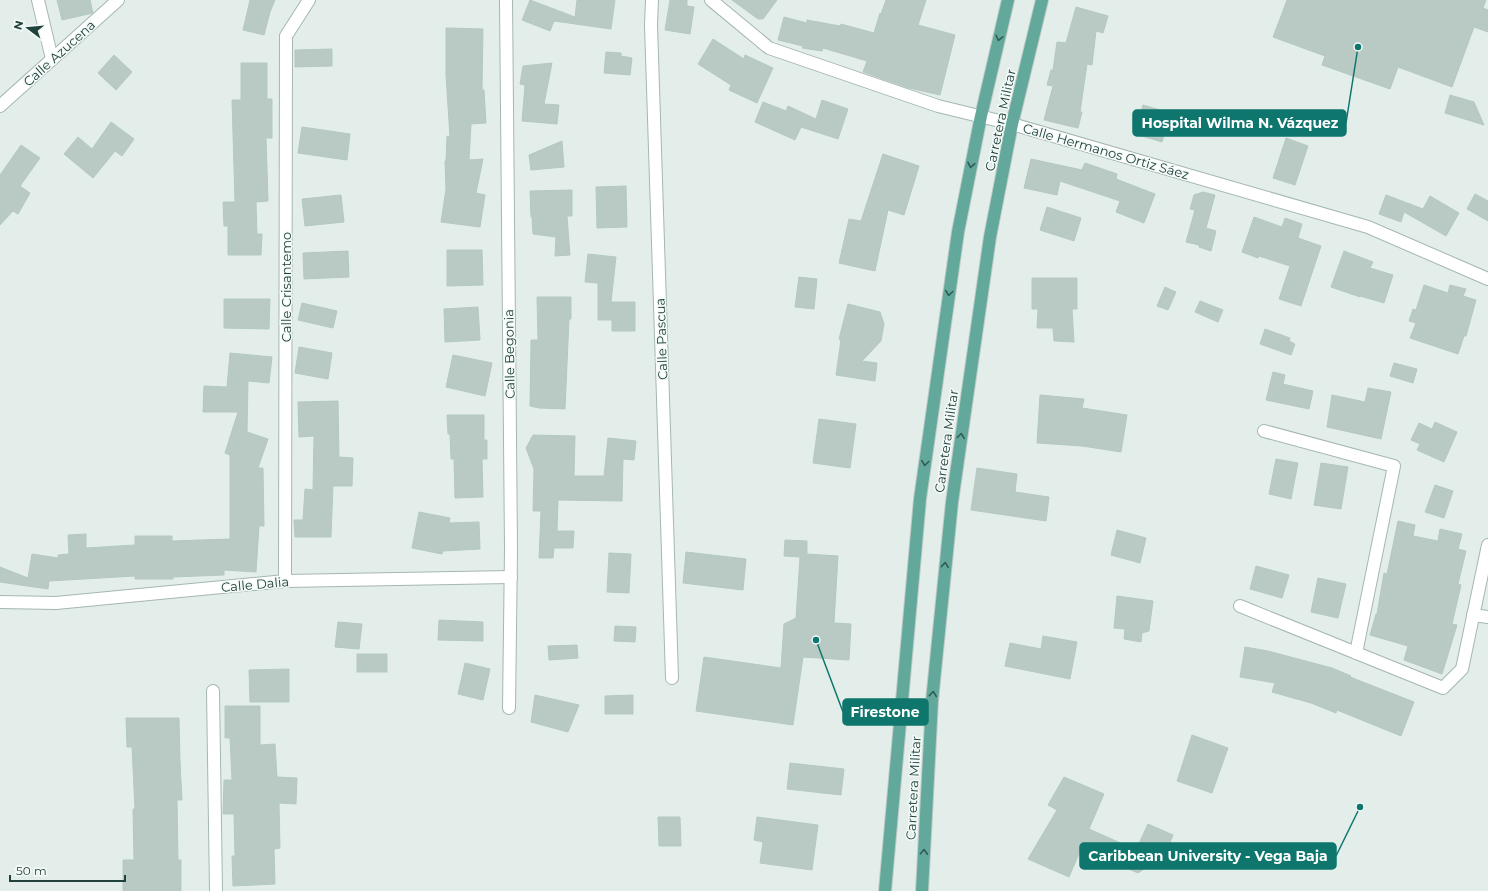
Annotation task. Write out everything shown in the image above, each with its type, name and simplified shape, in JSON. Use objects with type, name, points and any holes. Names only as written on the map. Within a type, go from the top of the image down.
[{"type":"main road","name":"Carretera Militar","points":[[885,891],[920,499],[958,232],[981,116],[1008,0]]},
{"type":"main road","name":"Carretera Militar","points":[[922,891],[932,701],[952,502],[990,238],[1012,124],[1042,0]]},
{"type":"street","points":[[38,0],[52,59]]},
{"type":"street","name":"Calle Azucena","points":[[0,106],[118,0]]},
{"type":"street","name":"Calle Crisantemo","points":[[286,581],[286,36],[308,0]]},
{"type":"street","name":"Calle Begonia","points":[[506,0],[511,577],[509,708]]},
{"type":"street","name":"Calle Pascua","points":[[652,0],[651,25],[672,678]]},
{"type":"street","name":"Calle Hermanos Ortiz Sáez","points":[[711,0],[770,48],[938,106],[1012,124],[1368,227],[1488,279]]},
{"type":"street","points":[[1264,431],[1394,466],[1356,653]]},
{"type":"street","points":[[1240,606],[1443,688],[1462,669],[1488,545]]},
{"type":"street","name":"Calle Dalia","points":[[0,602],[56,603],[286,581],[511,577]]},
{"type":"street","points":[[1473,615],[1488,617]]},
{"type":"street","points":[[213,691],[216,891]]},
{"type":"building","points":[[57,0],[90,0],[93,13],[62,20]]},
{"type":"building","points":[[250,0],[275,0],[264,35],[243,30]]},
{"type":"building","points":[[530,0],[575,17],[577,0],[615,0],[611,29],[554,21],[550,31],[522,20]]},
{"type":"building","points":[[670,0],[687,0],[687,6],[694,7],[690,34],[665,30]]},
{"type":"building","points":[[732,0],[777,0],[763,19],[758,19]]},
{"type":"building","points":[[886,0],[926,0],[918,25],[955,35],[940,95],[909,88],[863,72],[867,61],[823,48],[822,51],[802,48],[803,46],[778,40],[784,17],[807,23],[807,20],[840,26],[841,24],[874,33]]},
{"type":"building","points":[[1287,0],[1486,0],[1483,8],[1488,10],[1488,32],[1474,27],[1452,87],[1398,67],[1390,89],[1322,65],[1325,56],[1273,37]]},
{"type":"building","points":[[1076,7],[1108,16],[1103,33],[1096,31],[1092,65],[1087,64],[1080,112],[1082,112],[1078,128],[1044,120],[1053,86],[1047,85],[1051,70],[1053,70],[1057,42],[1066,43]]},
{"type":"building","points":[[446,28],[483,29],[482,90],[484,90],[486,123],[471,124],[469,160],[483,159],[476,193],[485,195],[480,227],[441,222],[446,189],[445,161],[447,136],[450,137],[446,75]]},
{"type":"building","points":[[713,39],[744,59],[745,55],[773,68],[757,103],[729,90],[731,85],[698,64]]},
{"type":"building","points":[[332,49],[332,66],[295,67],[295,50]]},
{"type":"building","points":[[606,52],[621,53],[621,56],[632,58],[630,75],[604,73]]},
{"type":"building","points":[[114,55],[132,72],[116,90],[98,73]]},
{"type":"building","points":[[241,63],[267,63],[267,99],[272,99],[272,138],[266,138],[268,201],[256,202],[257,234],[262,234],[261,255],[228,255],[228,226],[224,226],[223,202],[235,202],[232,100],[241,100]]},
{"type":"building","points":[[552,63],[544,104],[559,105],[557,124],[522,121],[525,85],[520,84],[523,66]]},
{"type":"building","points":[[1450,95],[1474,102],[1484,125],[1445,113]]},
{"type":"building","points":[[822,100],[848,109],[838,139],[801,127],[795,140],[755,122],[763,102],[786,111],[788,106],[816,119]]},
{"type":"building","points":[[1143,105],[1170,113],[1162,142],[1135,134]]},
{"type":"building","points":[[111,122],[134,139],[122,156],[115,151],[93,178],[64,154],[78,137],[92,149]]},
{"type":"building","points":[[302,127],[350,134],[347,160],[298,153]]},
{"type":"building","points":[[1286,138],[1308,146],[1295,185],[1273,178]]},
{"type":"building","points":[[562,141],[564,167],[531,170],[529,155]]},
{"type":"building","points":[[21,145],[40,158],[20,186],[30,193],[18,214],[13,211],[0,225],[0,175]]},
{"type":"building","points":[[883,154],[919,166],[904,215],[888,210],[875,271],[839,263],[849,219],[861,221]]},
{"type":"building","points":[[1031,159],[1082,170],[1085,163],[1117,174],[1116,179],[1155,194],[1144,223],[1116,212],[1120,201],[1060,181],[1057,195],[1024,188]]},
{"type":"building","points":[[626,186],[627,227],[597,228],[596,187]]},
{"type":"building","points":[[572,190],[572,216],[567,216],[570,255],[555,256],[556,237],[533,234],[530,191]]},
{"type":"building","points":[[1203,192],[1215,195],[1206,228],[1216,231],[1211,251],[1199,247],[1199,245],[1186,242],[1195,210],[1190,209],[1194,195]]},
{"type":"building","points":[[1475,194],[1488,201],[1488,221],[1467,209]]},
{"type":"building","points":[[341,195],[344,222],[305,226],[302,199]]},
{"type":"building","points":[[1386,195],[1423,209],[1430,196],[1459,213],[1446,236],[1404,212],[1401,222],[1379,214]]},
{"type":"building","points":[[1047,207],[1081,218],[1074,241],[1040,230]]},
{"type":"building","points":[[1254,217],[1282,227],[1285,218],[1302,224],[1298,238],[1321,246],[1301,306],[1279,299],[1290,266],[1259,256],[1258,258],[1242,252]]},
{"type":"building","points":[[447,250],[482,250],[483,285],[447,286]]},
{"type":"building","points":[[348,251],[349,277],[304,279],[303,253]]},
{"type":"building","points":[[1344,251],[1373,262],[1370,268],[1393,275],[1384,303],[1331,287]]},
{"type":"building","points":[[588,254],[616,257],[611,302],[635,302],[635,331],[612,331],[612,320],[598,320],[598,283],[585,282]]},
{"type":"building","points":[[799,277],[817,279],[814,309],[795,307]]},
{"type":"building","points":[[1032,278],[1077,278],[1077,309],[1072,309],[1074,342],[1054,341],[1053,328],[1037,328],[1038,309],[1032,309]]},
{"type":"building","points":[[1424,285],[1448,293],[1450,285],[1466,289],[1463,296],[1476,300],[1466,336],[1464,336],[1458,354],[1410,338],[1416,323],[1409,321],[1413,309],[1416,310]]},
{"type":"building","points":[[1165,287],[1176,292],[1168,310],[1157,306]]},
{"type":"building","points":[[537,297],[571,297],[565,409],[539,408],[530,406],[531,340],[538,340]]},
{"type":"building","points":[[224,299],[270,299],[269,329],[224,328]]},
{"type":"building","points":[[1200,301],[1223,310],[1218,322],[1195,312]]},
{"type":"building","points":[[302,303],[337,311],[333,328],[298,320]]},
{"type":"building","points":[[848,304],[880,312],[884,324],[881,341],[862,361],[877,363],[875,381],[836,375],[841,340],[839,339]]},
{"type":"building","points":[[478,307],[480,340],[445,342],[444,309]]},
{"type":"building","points":[[1265,329],[1290,338],[1289,341],[1295,344],[1291,355],[1260,344]]},
{"type":"building","points":[[299,347],[332,353],[328,379],[295,373]]},
{"type":"building","points":[[230,353],[272,357],[269,383],[248,381],[247,432],[268,439],[258,468],[263,468],[264,526],[259,526],[256,572],[224,570],[224,575],[173,577],[173,579],[135,579],[135,576],[49,581],[48,589],[0,582],[0,567],[28,578],[32,554],[58,558],[58,555],[69,554],[68,535],[86,534],[86,548],[135,545],[135,536],[172,536],[172,541],[230,539],[230,455],[225,453],[238,412],[203,412],[204,386],[227,387]]},
{"type":"building","points":[[453,355],[492,363],[485,396],[446,387]]},
{"type":"building","points":[[1394,363],[1417,369],[1413,383],[1390,376]]},
{"type":"building","points":[[1273,372],[1285,375],[1283,384],[1313,391],[1309,409],[1266,400]]},
{"type":"building","points":[[1368,388],[1391,392],[1381,439],[1327,427],[1332,395],[1365,402]]},
{"type":"building","points":[[1040,395],[1084,399],[1082,408],[1127,415],[1121,452],[1082,446],[1037,443]]},
{"type":"building","points":[[338,401],[339,457],[353,458],[352,486],[333,486],[331,537],[295,537],[294,520],[303,520],[305,489],[313,490],[314,436],[299,437],[298,402]]},
{"type":"building","points":[[447,415],[484,415],[484,440],[487,440],[487,459],[482,459],[483,497],[455,498],[454,459],[451,459],[450,434],[448,434]]},
{"type":"building","points":[[819,419],[856,424],[850,468],[813,463]]},
{"type":"building","points":[[1435,422],[1457,432],[1444,462],[1417,450],[1420,444],[1411,440],[1419,423],[1432,429]]},
{"type":"building","points":[[533,435],[575,436],[574,476],[604,476],[608,438],[636,441],[634,460],[623,459],[622,501],[558,500],[557,531],[574,531],[573,548],[554,548],[553,558],[539,558],[541,511],[533,511],[534,469],[526,448]]},
{"type":"building","points":[[1276,459],[1298,463],[1291,499],[1269,494]]},
{"type":"building","points":[[1321,463],[1348,467],[1341,509],[1314,505]]},
{"type":"building","points":[[977,468],[1017,474],[1015,492],[1049,497],[1046,521],[971,510]]},
{"type":"building","points":[[1435,485],[1453,491],[1444,518],[1425,512]]},
{"type":"building","points":[[419,512],[450,518],[449,523],[479,522],[480,549],[443,551],[442,554],[412,548]]},
{"type":"building","points":[[1398,521],[1415,525],[1413,536],[1438,541],[1440,529],[1462,534],[1458,549],[1466,551],[1458,584],[1461,585],[1452,624],[1457,625],[1442,674],[1404,660],[1408,646],[1370,635],[1377,614],[1384,573],[1387,574]]},
{"type":"building","points":[[1117,530],[1146,538],[1140,563],[1111,555]]},
{"type":"building","points":[[785,540],[807,541],[807,554],[838,556],[834,623],[851,624],[849,660],[803,657],[793,725],[696,711],[704,657],[781,668],[784,624],[796,618],[800,557],[784,556]]},
{"type":"building","points":[[686,552],[746,559],[743,590],[683,583]]},
{"type":"building","points":[[609,553],[631,554],[629,593],[607,592]]},
{"type":"building","points":[[1256,566],[1289,575],[1282,598],[1250,589]]},
{"type":"building","points":[[1318,578],[1346,584],[1338,618],[1311,612]]},
{"type":"building","points":[[1117,596],[1153,601],[1149,631],[1142,633],[1141,642],[1124,639],[1125,629],[1114,628]]},
{"type":"building","points":[[439,620],[483,622],[483,641],[438,640]]},
{"type":"building","points":[[338,622],[362,624],[359,649],[335,647]]},
{"type":"building","points":[[615,626],[636,627],[635,642],[614,641]]},
{"type":"building","points":[[1043,636],[1077,642],[1070,679],[1005,666],[1010,643],[1041,649]]},
{"type":"building","points":[[577,645],[578,658],[549,660],[548,646]]},
{"type":"building","points":[[1245,647],[1268,651],[1332,668],[1351,676],[1350,677],[1414,702],[1401,736],[1337,710],[1336,713],[1311,703],[1272,692],[1275,683],[1240,677]]},
{"type":"building","points":[[357,654],[387,654],[387,672],[357,672]]},
{"type":"building","points":[[465,663],[490,669],[483,700],[458,694]]},
{"type":"building","points":[[289,669],[289,702],[250,702],[249,670]]},
{"type":"building","points":[[535,695],[579,705],[568,732],[531,722]]},
{"type":"building","points":[[633,695],[633,714],[605,714],[605,696]]},
{"type":"building","points":[[225,706],[260,706],[260,745],[275,744],[277,777],[297,778],[296,804],[279,803],[280,848],[274,849],[275,884],[233,886],[232,856],[235,856],[234,814],[223,814],[224,780],[232,780],[230,738],[225,738]]},
{"type":"building","points":[[126,718],[179,718],[182,800],[177,800],[178,860],[181,860],[181,891],[123,891],[123,860],[134,860],[133,809],[135,809],[132,747],[127,747]]},
{"type":"building","points":[[1192,735],[1228,748],[1212,793],[1177,781]]},
{"type":"building","points":[[790,763],[844,769],[841,795],[787,789]]},
{"type":"building","points":[[1064,777],[1104,794],[1089,829],[1136,850],[1148,824],[1173,835],[1165,855],[1138,873],[1081,849],[1069,877],[1028,859],[1057,810],[1048,805]]},
{"type":"building","points":[[658,817],[680,817],[681,846],[659,846]]},
{"type":"building","points":[[757,817],[818,825],[812,870],[760,863],[763,842],[754,840]]},
{"type":"place","name":"Hospital Wilma N. Vázquez","points":[[1358,47]]},
{"type":"place","name":"Firestone","points":[[816,640]]},
{"type":"place","name":"Caribbean University - Vega Baja","points":[[1360,807]]}]
